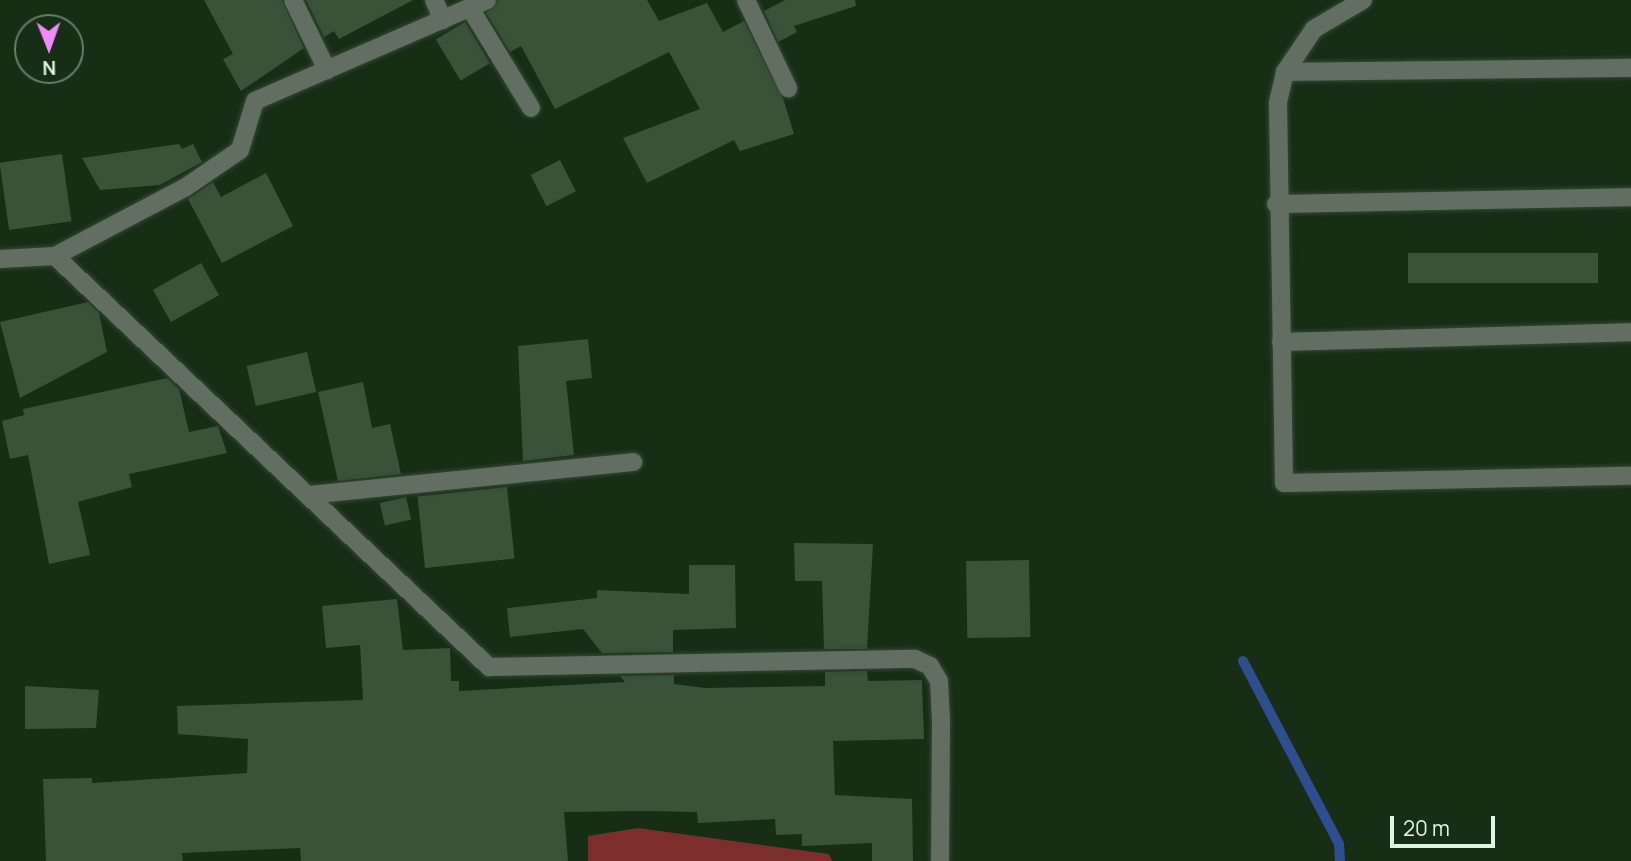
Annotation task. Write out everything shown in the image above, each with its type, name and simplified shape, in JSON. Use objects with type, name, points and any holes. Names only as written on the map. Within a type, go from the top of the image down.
[{"type":"street","points":[[293,0],[327,70]]},
{"type":"street","points":[[434,0],[443,20]]},
{"type":"street","points":[[0,259],[55,256],[186,187],[240,150],[256,101],[487,0]]},
{"type":"street","points":[[746,0],[788,88]]},
{"type":"street","points":[[1363,0],[1314,29],[1285,72],[1276,204],[1284,483],[1631,475]]},
{"type":"street","points":[[470,8],[531,108]]},
{"type":"street","points":[[1285,72],[1631,68]]},
{"type":"street","points":[[1276,204],[1631,197]]},
{"type":"street","points":[[55,256],[489,667],[915,659],[930,666],[939,681],[940,861]]},
{"type":"street","points":[[1280,342],[1631,332]]},
{"type":"street","points":[[309,495],[633,461]]},
{"type":"shaded area","points":[[638,828],[829,854],[832,861],[588,861],[588,836]]},
{"type":"building","points":[[204,0],[282,0],[304,48],[241,91],[223,59],[233,54]]},
{"type":"building","points":[[306,0],[413,0],[339,39],[334,31],[324,37]]},
{"type":"building","points":[[498,0],[647,0],[659,21],[707,3],[723,32],[744,21],[784,101],[794,134],[740,151],[734,140],[647,183],[623,138],[700,109],[669,52],[555,109],[521,46],[510,52],[486,13]]},
{"type":"building","points":[[785,0],[855,0],[856,6],[794,26],[797,32],[778,42],[764,11]]},
{"type":"building","points":[[465,22],[490,63],[461,81],[436,40]]},
{"type":"building","points":[[179,144],[182,149],[193,144],[202,162],[160,185],[100,190],[82,158]]},
{"type":"building","points":[[62,154],[71,221],[9,230],[0,163]]},
{"type":"building","points":[[560,160],[576,191],[546,206],[531,175]]},
{"type":"building","points":[[266,173],[293,226],[222,263],[188,199],[213,182],[221,197]]},
{"type":"building","points":[[1408,253],[1598,253],[1598,283],[1408,283]]},
{"type":"building","points":[[201,263],[219,295],[171,322],[153,290]]},
{"type":"building","points":[[88,302],[99,313],[107,352],[20,398],[0,322]]},
{"type":"building","points":[[588,339],[592,378],[566,381],[574,455],[523,461],[518,346]]},
{"type":"building","points":[[307,352],[316,392],[256,406],[247,366]]},
{"type":"building","points":[[167,378],[179,389],[189,432],[218,426],[227,453],[129,474],[132,487],[78,502],[90,555],[49,564],[28,455],[10,459],[2,421],[24,415],[23,409]]},
{"type":"building","points":[[363,382],[372,428],[390,424],[401,474],[338,481],[318,392]]},
{"type":"building","points":[[507,487],[515,559],[425,568],[417,496]]},
{"type":"building","points":[[406,497],[411,519],[385,525],[380,503]]},
{"type":"building","points":[[794,543],[873,544],[867,649],[824,649],[822,581],[795,581]]},
{"type":"building","points":[[1029,560],[1030,637],[967,638],[966,561]]},
{"type":"building","points":[[689,565],[735,565],[736,628],[673,630],[673,652],[602,653],[583,629],[510,637],[507,608],[597,598],[597,590],[689,594]]},
{"type":"building","points":[[397,599],[403,650],[450,648],[451,681],[459,681],[459,691],[625,682],[620,676],[674,675],[674,684],[705,688],[825,686],[825,672],[867,671],[868,681],[922,680],[924,739],[833,741],[835,795],[912,799],[913,861],[872,861],[872,843],[802,846],[802,834],[776,835],[775,819],[698,823],[697,812],[646,811],[564,812],[568,861],[301,861],[300,848],[182,853],[183,861],[46,861],[43,779],[92,778],[92,783],[247,773],[248,739],[178,734],[177,706],[363,700],[360,645],[326,648],[322,606]]},
{"type":"building","points":[[25,686],[99,690],[96,728],[25,729]]},
{"type":"waterway","points":[[1243,661],[1339,844],[1340,861]]}]
